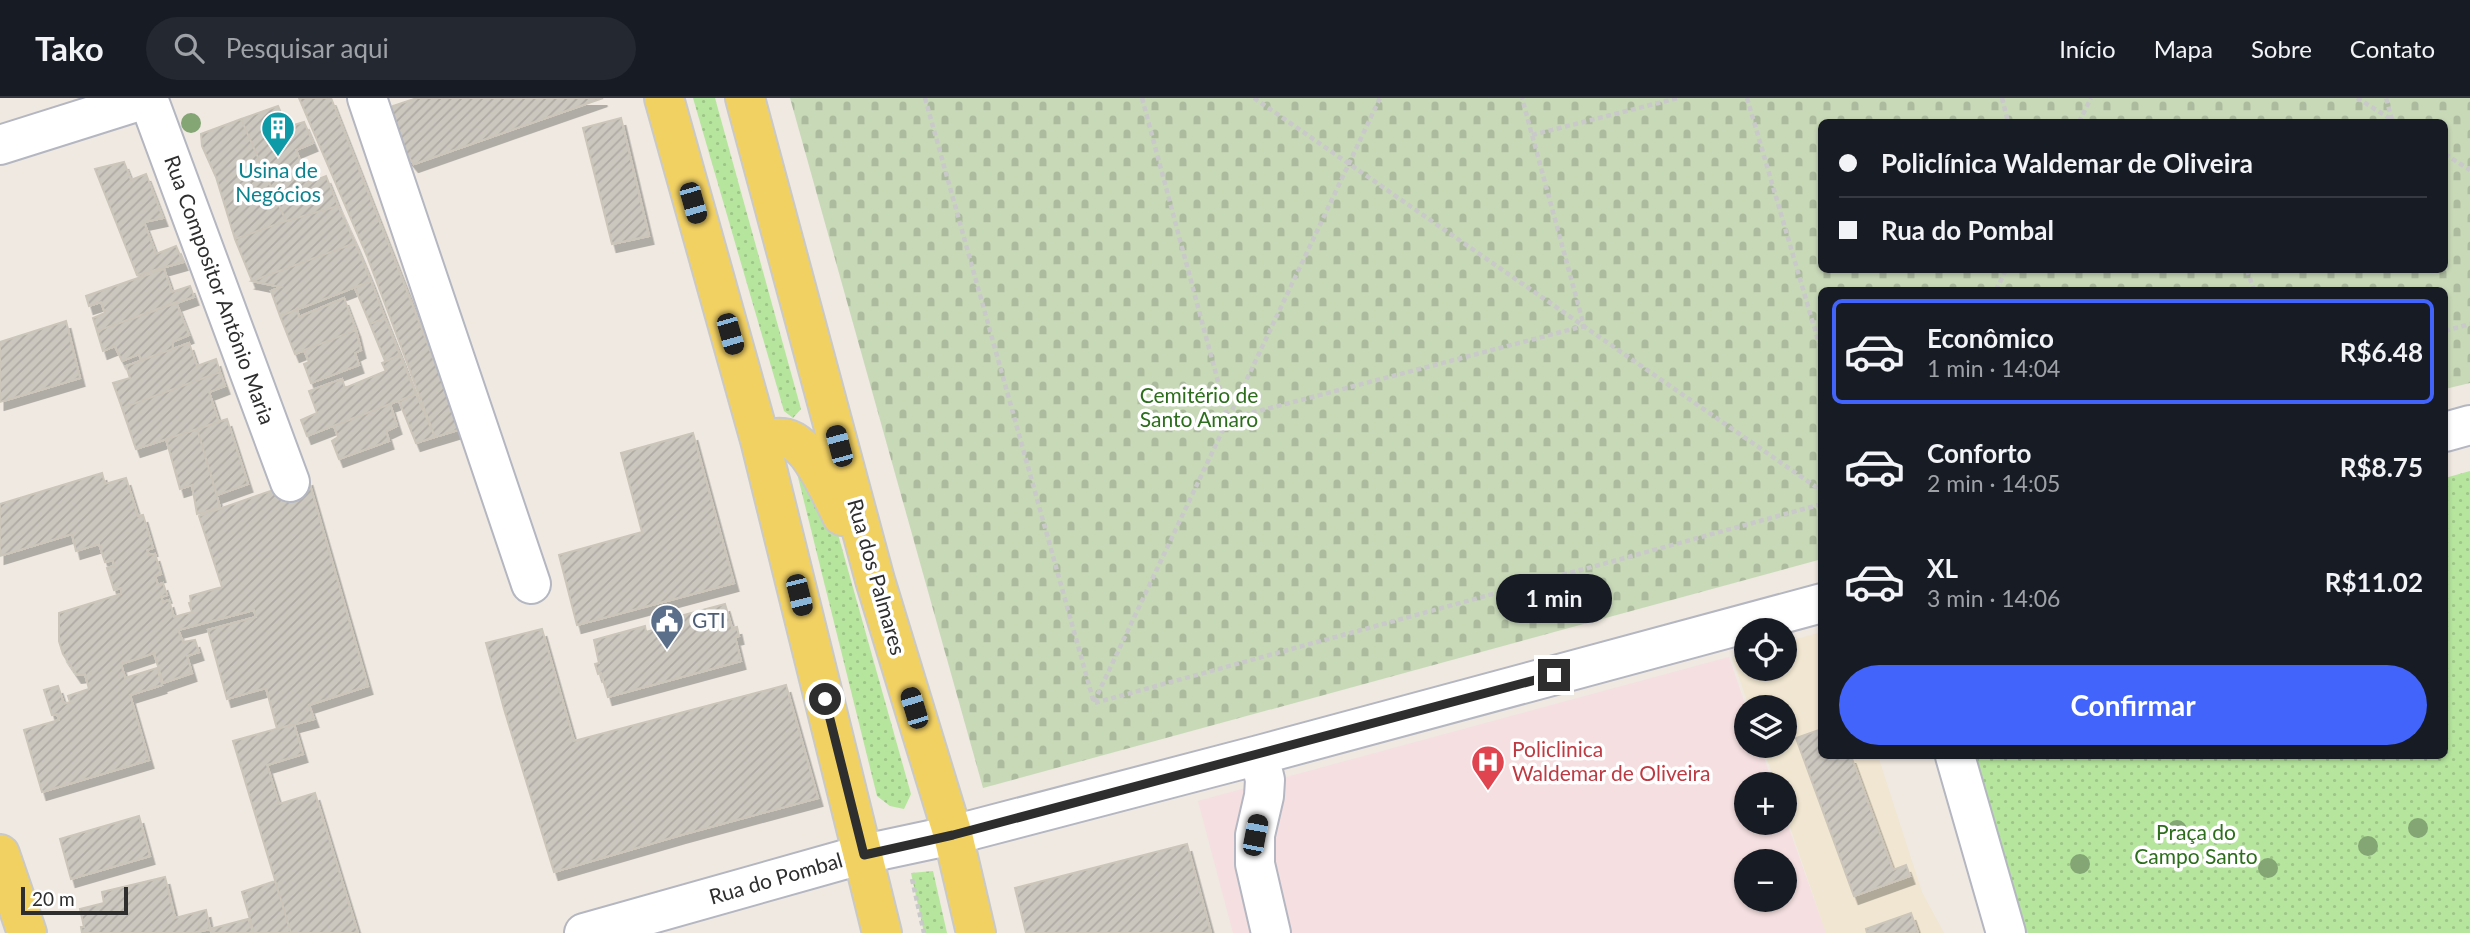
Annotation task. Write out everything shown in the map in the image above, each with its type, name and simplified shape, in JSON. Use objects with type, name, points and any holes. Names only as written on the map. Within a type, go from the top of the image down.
[{"type":"main road","points":[[664,98],[760,440],[883,933]]},
{"type":"main road","name":"Rua dos Palmares","points":[[745,98],[875,580],[953,835],[976,933]]},
{"type":"main road","points":[[760,440],[784,437],[797,444],[811,458],[875,580]]},
{"type":"main road","points":[[0,854],[27,933]]},
{"type":"street","points":[[0,145],[149,98]]},
{"type":"street","name":"Rua Compositor Antônio Maria","points":[[149,98],[290,482]]},
{"type":"street","points":[[367,98],[531,584]]},
{"type":"street","points":[[2448,431],[2470,425]]},
{"type":"street","name":"Rua do Pombal","points":[[584,933],[864,855],[953,835],[1259,755],[1818,604]]},
{"type":"street","points":[[1259,755],[1265,780],[1265,796],[1255,835],[1255,864],[1271,933]]},
{"type":"street","points":[[1956,759],[2006,933]]},
{"type":"path","points":[[925,98],[1094,703]]},
{"type":"path","points":[[1142,98],[1228,419]]},
{"type":"path","points":[[1254,98],[1818,488]]},
{"type":"path","points":[[1094,703],[1380,98]]},
{"type":"path","points":[[1522,98],[1584,326]]},
{"type":"path","points":[[1532,135],[1678,98]]},
{"type":"path","points":[[1747,98],[1818,340]]},
{"type":"path","points":[[2002,98],[2007,119]]},
{"type":"path","points":[[2080,119],[2091,98]]},
{"type":"path","points":[[2357,98],[2391,119]]},
{"type":"path","points":[[2386,98],[2393,119]]},
{"type":"path","points":[[2448,156],[2470,170]]},
{"type":"path","points":[[2448,330],[2470,324]]},
{"type":"path","points":[[1228,419],[1584,326]]},
{"type":"path","points":[[1094,703],[1818,505]]},
{"type":"shaded area","points":[[1818,633],[1818,759],[1879,759],[1922,892],[1944,933],[1826,933],[1793,835],[1797,835],[1797,772],[1772,772],[1766,758],[1797,758],[1797,695],[1745,695],[1740,681],[1797,681],[1797,639]]},
{"type":"shaded area","name":"Policlinica Waldemar de Oliveira","points":[[1729,657],[1734,681],[1737,681],[1742,695],[1734,695],[1734,758],[1764,758],[1769,772],[1734,772],[1734,835],[1791,835],[1796,849],[1734,849],[1734,912],[1797,912],[1797,851],[1826,933],[1233,933],[1198,801]]},
{"type":"green space","points":[[693,98],[715,98],[801,409],[793,418],[784,411]]},
{"type":"green space","name":"Cemitério de Santo Amaro","points":[[790,98],[2470,98],[2470,383],[2448,388],[2448,287],[1818,287],[1818,560],[983,788]]},
{"type":"green space","points":[[816,456],[911,794],[904,809],[890,806],[877,796],[794,461]]},
{"type":"green space","name":"Praça do Campo Santo","points":[[2470,471],[2470,933],[2026,933],[1977,759],[2448,759],[2448,477]]},
{"type":"green space","points":[[933,871],[947,933],[924,933],[911,873]]},
{"type":"building","points":[[299,98],[331,98],[461,429],[435,437],[367,256]]},
{"type":"building","points":[[417,98],[603,98],[414,164],[403,151],[391,120],[393,106]]},
{"type":"building","name":"Usina de Negócios","points":[[278,106],[287,127],[304,122],[313,143],[296,150],[309,183],[326,176],[338,206],[286,221],[241,119]]},
{"type":"building","points":[[621,118],[649,236],[612,244],[583,128]]},
{"type":"building","points":[[241,119],[286,221],[235,239],[216,177],[202,146],[201,134]]},
{"type":"building","points":[[124,162],[131,180],[146,174],[163,218],[144,222],[156,254],[176,246],[183,262],[137,275],[95,169]]},
{"type":"building","points":[[338,206],[355,243],[252,281],[235,239]]},
{"type":"building","points":[[355,243],[371,281],[283,315],[280,316],[271,291],[281,287],[252,281]]},
{"type":"building","points":[[164,269],[172,292],[190,286],[194,297],[97,331],[93,318],[105,313],[101,302],[89,306],[86,296]]},
{"type":"building","points":[[371,281],[385,318],[370,324],[355,288]]},
{"type":"building","points":[[344,298],[356,330],[295,354],[280,316],[297,309],[299,317]]},
{"type":"building","points":[[176,302],[189,335],[172,342],[173,349],[141,360],[139,354],[122,361],[115,346],[103,351],[97,331]]},
{"type":"building","points":[[385,318],[400,355],[385,361],[370,324]]},
{"type":"building","points":[[66,321],[80,378],[0,402],[0,342]]},
{"type":"building","points":[[356,330],[361,350],[355,353],[359,365],[311,383],[304,364],[309,362],[304,350]]},
{"type":"building","points":[[189,343],[197,366],[216,359],[220,372],[122,408],[113,383],[130,378],[126,366]]},
{"type":"building","points":[[400,355],[416,394],[307,436],[301,420],[317,413],[309,391],[342,379],[345,388],[386,371],[382,363]]},
{"type":"building","points":[[220,372],[225,386],[209,392],[219,422],[136,449],[122,408]]},
{"type":"building","points":[[416,394],[435,437],[416,443],[399,401]]},
{"type":"building","points":[[390,404],[397,426],[386,431],[389,441],[339,459],[332,441],[338,437],[334,426]]},
{"type":"building","points":[[227,419],[248,484],[217,495],[197,429]]},
{"type":"building","points":[[197,429],[220,507],[197,514],[192,485],[180,489],[166,439]]},
{"type":"building","points":[[693,433],[734,583],[577,625],[559,555],[642,532],[621,453]]},
{"type":"building","points":[[102,473],[105,484],[126,478],[138,516],[143,515],[153,548],[147,550],[149,555],[155,554],[161,574],[155,576],[158,585],[163,583],[167,595],[161,597],[163,602],[169,600],[174,617],[192,612],[190,596],[222,587],[199,516],[308,478],[368,686],[309,705],[314,719],[277,729],[266,688],[227,699],[208,630],[256,617],[254,610],[178,630],[183,642],[195,640],[199,652],[187,656],[192,673],[163,683],[154,653],[121,664],[125,678],[157,668],[162,685],[130,695],[149,760],[42,792],[24,730],[59,720],[57,714],[52,715],[44,690],[58,686],[64,704],[70,702],[68,696],[89,689],[85,674],[77,675],[63,654],[59,641],[59,613],[121,594],[121,588],[114,590],[107,568],[114,566],[113,560],[105,562],[99,544],[76,551],[72,534],[0,556],[0,504]]},
{"type":"building","name":"GTI","points":[[725,604],[732,628],[737,627],[739,636],[735,637],[741,661],[608,697],[601,673],[598,674],[595,664],[599,663],[594,640],[645,626],[646,632],[660,628],[658,622]]},
{"type":"building","points":[[542,629],[574,741],[786,685],[818,798],[554,872],[486,643]]},
{"type":"building","points":[[294,724],[303,754],[267,765],[279,804],[315,793],[358,933],[291,933],[233,741]]},
{"type":"building","points":[[1818,730],[1818,759],[1852,759],[1893,870],[1906,865],[1910,876],[1854,896],[1797,741],[1797,738]]},
{"type":"building","points":[[139,816],[150,856],[71,879],[60,839]]},
{"type":"building","points":[[1187,844],[1211,933],[1026,933],[1015,888]]},
{"type":"building","points":[[165,877],[175,918],[206,910],[210,929],[193,933],[82,933],[81,927],[84,927],[80,909],[104,903],[102,892]]},
{"type":"building","points":[[275,881],[291,933],[254,933],[242,892]]},
{"type":"building","points":[[1911,913],[1918,933],[1867,933],[1866,929]]},
{"type":"building","points":[[248,919],[253,933],[212,933],[210,929]]},
{"type":"place","name":"Usina de Negócios","points":[[278,158]]},
{"type":"place","name":"GTI","points":[[667,651]]},
{"type":"place","name":"Policlinica Waldemar de Oliveira","points":[[1488,792]]},
{"type":"route","points":[[825,699],[864,855],[953,835],[1554,675]]}]
